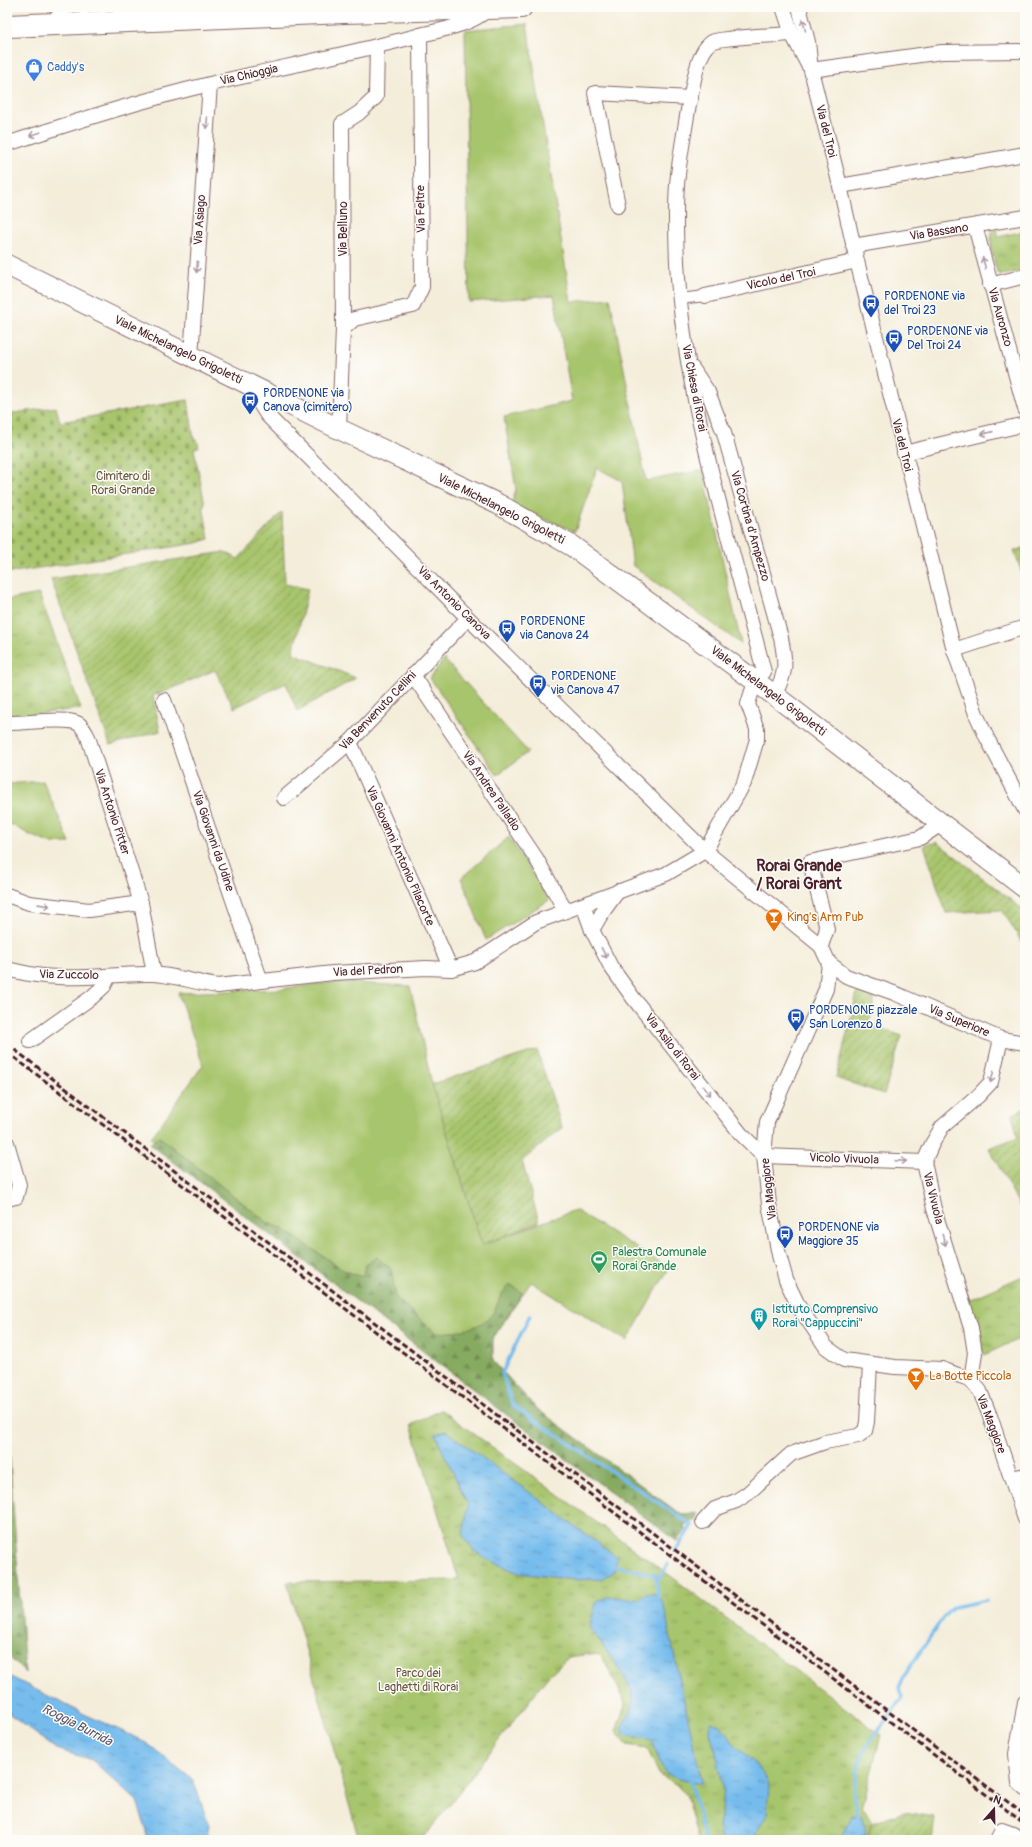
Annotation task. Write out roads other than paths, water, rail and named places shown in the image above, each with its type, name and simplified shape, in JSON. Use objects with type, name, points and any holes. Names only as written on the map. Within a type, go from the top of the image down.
[{"type":"main road","points":[[7,26],[60,15],[520,7]]},
{"type":"main road","name":"Viale Michelangelo Grigoletti","points":[[7,265],[339,429],[498,504],[572,546],[774,695],[1025,888]]},
{"type":"street","name":"Via del Troi","points":[[783,7],[792,34],[811,70]]},
{"type":"street","name":"Via del Troi","points":[[800,7],[808,42],[811,70],[840,186],[853,246],[954,650],[981,726],[1025,810]]},
{"type":"street","name":"Via Chioggia","points":[[7,144],[64,125],[210,84],[449,28],[480,16],[489,8]]},
{"type":"street","name":"Via Chiesa di Rorai","points":[[764,672],[730,548],[697,411],[688,362],[679,299],[676,234],[677,186],[697,66],[705,50],[713,42],[732,38],[792,34]]},
{"type":"street","name":"Via Feltre","points":[[343,329],[354,319],[413,306],[422,287],[420,35]]},
{"type":"street","name":"Via Belluno","points":[[339,429],[343,329],[342,124],[359,113],[376,97],[377,46]]},
{"type":"street","points":[[811,70],[942,52],[1025,51]]},
{"type":"street","name":"Via Asiago","points":[[191,356],[210,84]]},
{"type":"street","points":[[618,205],[595,93],[691,98]]},
{"type":"street","points":[[840,186],[1025,154]]},
{"type":"street","name":"Via Bassano","points":[[853,246],[1025,217]]},
{"type":"street","name":"Via Auronzo","points":[[975,226],[1025,409]]},
{"type":"street","name":"Vicolo del Troi","points":[[705,296],[857,261]]},
{"type":"street","points":[[990,285],[1025,276]]},
{"type":"street","points":[[679,299],[705,296]]},
{"type":"street","name":"Via Cortina d'Ampezzo","points":[[688,362],[708,392],[724,434],[781,638],[786,661],[785,670],[782,681],[774,695]]},
{"type":"street","name":"Via Antonio Canova","points":[[246,382],[266,415],[468,618],[705,851],[821,946]]},
{"type":"street","points":[[904,453],[1025,424]]},
{"type":"street","name":"Via Benvenuto Cellini","points":[[284,798],[350,742],[468,618]]},
{"type":"street","points":[[954,650],[1025,627]]},
{"type":"street","name":"Via Andrea Palladio","points":[[413,675],[536,858],[565,910]]},
{"type":"street","points":[[705,851],[744,783],[752,760],[757,739],[757,729],[748,704],[752,691]]},
{"type":"street","name":"Via Giovanni da Udine","points":[[164,700],[261,981]]},
{"type":"street","name":"Via Antonio Pitter","points":[[7,723],[24,724],[66,719],[79,724],[88,737],[141,903],[154,974]]},
{"type":"street","name":"Via Giovanni Antonio Pilacorte","points":[[350,742],[451,970]]},
{"type":"street","points":[[829,963],[821,946],[827,929],[810,862],[920,838],[941,824]]},
{"type":"street","name":"Via del Pedron","points":[[108,976],[154,974],[175,976],[200,984],[218,986],[333,973],[426,968],[451,970],[475,962],[536,922],[565,910],[583,905],[666,874],[705,851]]},
{"type":"street","points":[[592,930],[602,912],[618,891]]},
{"type":"street","points":[[7,895],[29,903],[89,910],[141,903]]},
{"type":"street","name":"Via Asilo di Rorai","points":[[583,905],[592,930],[611,967],[634,999],[741,1134],[764,1156]]},
{"type":"street","name":"Via Maggiore","points":[[829,963],[826,989],[767,1122],[764,1156],[769,1204],[778,1254],[786,1280],[799,1307],[826,1347],[844,1360],[895,1367],[942,1370],[971,1380],[980,1391],[990,1416],[1019,1477],[1025,1519]]},
{"type":"street","name":"Via Superiore","points":[[829,963],[846,976],[894,992],[1001,1039],[1025,1043]]},
{"type":"street","name":"Via Zuccolo","points":[[7,969],[58,978],[108,976]]},
{"type":"street","points":[[30,1041],[92,997],[104,986],[108,976]]},
{"type":"street","name":"Via Vivuola","points":[[971,1380],[975,1353],[971,1328],[934,1209],[924,1162],[942,1127],[978,1096],[990,1082],[1001,1039]]},
{"type":"street","points":[[7,1143],[19,1186],[16,1197],[7,1199]]},
{"type":"street","name":"Vicolo Vivuola","points":[[764,1156],[924,1162]]},
{"type":"street","points":[[702,1522],[715,1509],[736,1501],[747,1494],[791,1454],[825,1442],[858,1436],[865,1431],[867,1422],[870,1364]]},
{"type":"street","points":[[1025,1702],[1016,1754],[1016,1769],[1019,1783],[1025,1788]]},
{"type":"street","points":[[999,1835],[1013,1834],[1021,1840]]},
{"type":"water","points":[[446,1431],[617,1557],[614,1572],[602,1579],[575,1580],[518,1573],[489,1560],[474,1551],[463,1536],[468,1505],[435,1434]]},
{"type":"water","points":[[646,1593],[655,1594],[663,1602],[702,1783],[673,1777],[667,1773],[663,1768],[652,1740],[624,1735],[621,1728],[631,1707],[633,1699],[632,1692],[615,1662],[589,1627],[597,1601],[607,1597],[640,1599]]},
{"type":"water","name":"Roggia Burrida","points":[[7,1675],[82,1713],[144,1741],[193,1780],[209,1825],[206,1840],[146,1840],[146,1829],[137,1801],[92,1760],[56,1749],[7,1712]]},
{"type":"water","points":[[711,1721],[719,1724],[736,1746],[757,1765],[769,1783],[767,1814],[756,1833],[756,1840],[721,1840],[719,1830],[723,1805],[723,1791],[719,1764],[709,1729]]},
{"type":"water","points":[[852,1816],[862,1818],[866,1831],[862,1840],[834,1840],[843,1835]]},
{"type":"waterway","points":[[530,1315],[502,1373],[513,1406],[692,1525],[676,1550]]},
{"type":"waterway","points":[[658,1580],[668,1564]]},
{"type":"waterway","points":[[611,1565],[656,1575],[658,1600]]},
{"type":"waterway","points":[[857,1820],[855,1794],[857,1771],[861,1759],[872,1738],[895,1709],[902,1697],[899,1688],[904,1676],[944,1616],[954,1607],[987,1600]]},
{"type":"waterway","points":[[689,1777],[705,1840]]},
{"type":"railway","points":[[7,1044],[1025,1815]]},
{"type":"railway","points":[[7,1052],[1025,1824]]},
{"type":"place","name":"Caddy's","points":[[34,82]]},
{"type":"place","name":"PORDENONE via del Troi 23","points":[[871,318]]},
{"type":"place","name":"PORDENONE via Del Troi 24","points":[[894,353]]},
{"type":"place","name":"PORDENONE via Canova (cimitero)","points":[[250,415]]},
{"type":"place","name":"PORDENONE via Canova 24","points":[[507,643]]},
{"type":"place","name":"PORDENONE via Canova 47","points":[[538,698]]},
{"type":"place","name":"King's Arm Pub","points":[[774,932]]},
{"type":"place","name":"PORDENONE piazzale San Lorenzo 8","points":[[796,1032]]},
{"type":"place","name":"PORDENONE via Maggiore 35","points":[[785,1249]]},
{"type":"place","name":"Palestra Comunale Rorai Grande","points":[[599,1274]]},
{"type":"place","name":"Istituto Comprensivo Rorai \"Cappuccini\"","points":[[759,1331]]},
{"type":"place","name":"La Botte Piccola","points":[[916,1391]]},
{"type":"district","name":"Rorai Grande / Rorai Grant","points":[[799,875]]},
{"type":"park label","name":"Cimitero di Rorai Grande","points":[[123,483]]},
{"type":"park label","name":"Parco dei Laghetti di Rorai","points":[[418,1680]]}]
